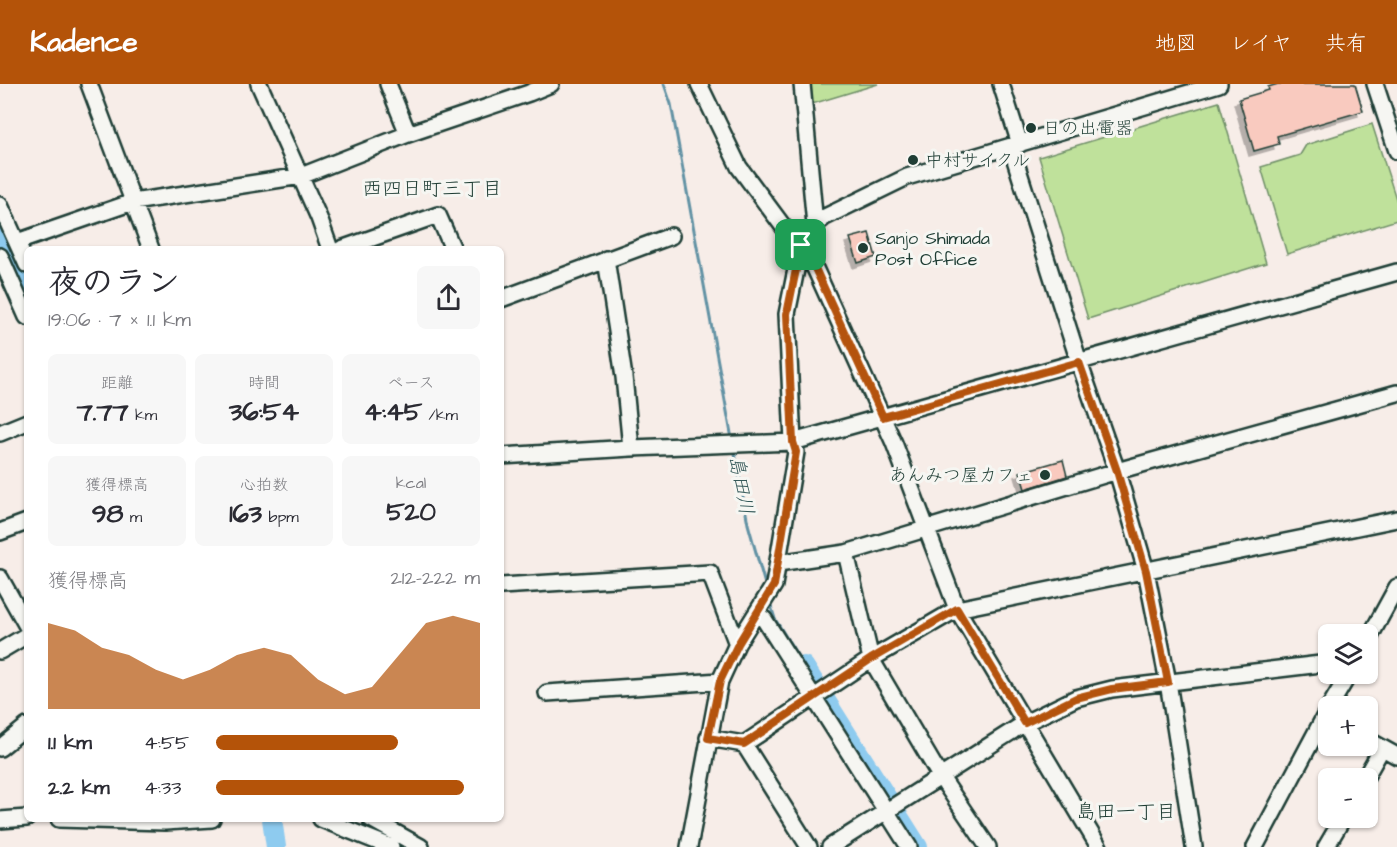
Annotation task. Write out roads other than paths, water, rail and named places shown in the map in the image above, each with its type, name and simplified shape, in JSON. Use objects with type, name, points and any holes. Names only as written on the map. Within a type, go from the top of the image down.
[{"type":"street","points":[[89,84],[150,246]]},
{"type":"street","points":[[259,84],[301,176],[329,246]]},
{"type":"street","points":[[388,84],[408,134]]},
{"type":"street","points":[[17,242],[133,202],[301,176],[528,89],[551,84]]},
{"type":"street","points":[[699,84],[739,167],[791,237],[808,253],[883,417],[957,609],[1099,847]]},
{"type":"street","points":[[801,84],[815,225]]},
{"type":"street","points":[[1001,84],[1016,146],[1079,362],[1117,471],[1146,571],[1168,682],[1194,847]]},
{"type":"street","points":[[688,847],[720,681],[738,644],[774,585],[796,452],[793,442],[787,314],[801,245],[815,225],[825,217],[907,177],[1220,84]]},
{"type":"street","points":[[1376,84],[1397,151]]},
{"type":"street","points":[[0,205],[24,258]]},
{"type":"street","points":[[349,246],[438,215],[452,246]]},
{"type":"street","points":[[504,298],[671,236]]},
{"type":"street","points":[[0,256],[24,310]]},
{"type":"street","points":[[606,259],[624,377],[630,448]]},
{"type":"street","points":[[504,456],[793,442],[1397,272]]},
{"type":"street","points":[[778,563],[846,553],[1117,471],[1397,393]]},
{"type":"street","points":[[0,433],[24,423]]},
{"type":"street","points":[[708,738],[744,744],[871,659],[957,609],[1397,519]]},
{"type":"street","points":[[0,532],[24,523]]},
{"type":"street","points":[[846,553],[871,659],[940,776],[988,847]]},
{"type":"street","points":[[504,586],[710,573],[738,644]]},
{"type":"street","points":[[0,578],[24,621]]},
{"type":"street","points":[[1376,624],[1397,587]]},
{"type":"street","points":[[1381,616],[1397,612]]},
{"type":"street","points":[[755,615],[764,619],[814,698],[890,808],[909,847]]},
{"type":"street","points":[[0,651],[24,637]]},
{"type":"street","points":[[830,847],[1025,723],[1076,698],[1112,689],[1318,664]]},
{"type":"street","points":[[547,693],[720,681]]},
{"type":"street","points":[[0,748],[24,728]]},
{"type":"street","points":[[1255,847],[1318,730]]},
{"type":"street","points":[[744,744],[809,847]]},
{"type":"street","points":[[1378,746],[1397,756]]},
{"type":"street","points":[[1371,768],[1382,748]]},
{"type":"street","points":[[0,820],[24,818]]},
{"type":"street","points":[[328,822],[391,847]]},
{"type":"street","points":[[376,822],[421,847]]},
{"type":"street","points":[[1326,847],[1337,828]]},
{"type":"waterway","name":"島田川","points":[[664,84],[671,104],[732,439]]},
{"type":"waterway","points":[[0,232],[24,289]]},
{"type":"waterway","name":"島田川","points":[[734,448],[748,524],[766,588]]},
{"type":"waterway","name":"島田川","points":[[770,603],[775,619],[804,666]]},
{"type":"waterway","name":"島田川","points":[[804,666],[918,847]]},
{"type":"waterway","points":[[272,822],[276,847]]},
{"type":"place","name":"日の出電器","points":[[1031,128]]},
{"type":"place","name":"中村サイクル","points":[[913,160]]},
{"type":"place","name":"Sanjo Shimada Post Office","points":[[863,248]]},
{"type":"place","name":"あんみつ屋カフェ","points":[[1045,475]]},
{"type":"district","name":"西四日町三丁目","points":[[432,189]]},
{"type":"district","name":"島田一丁目","points":[[1126,812]]}]
